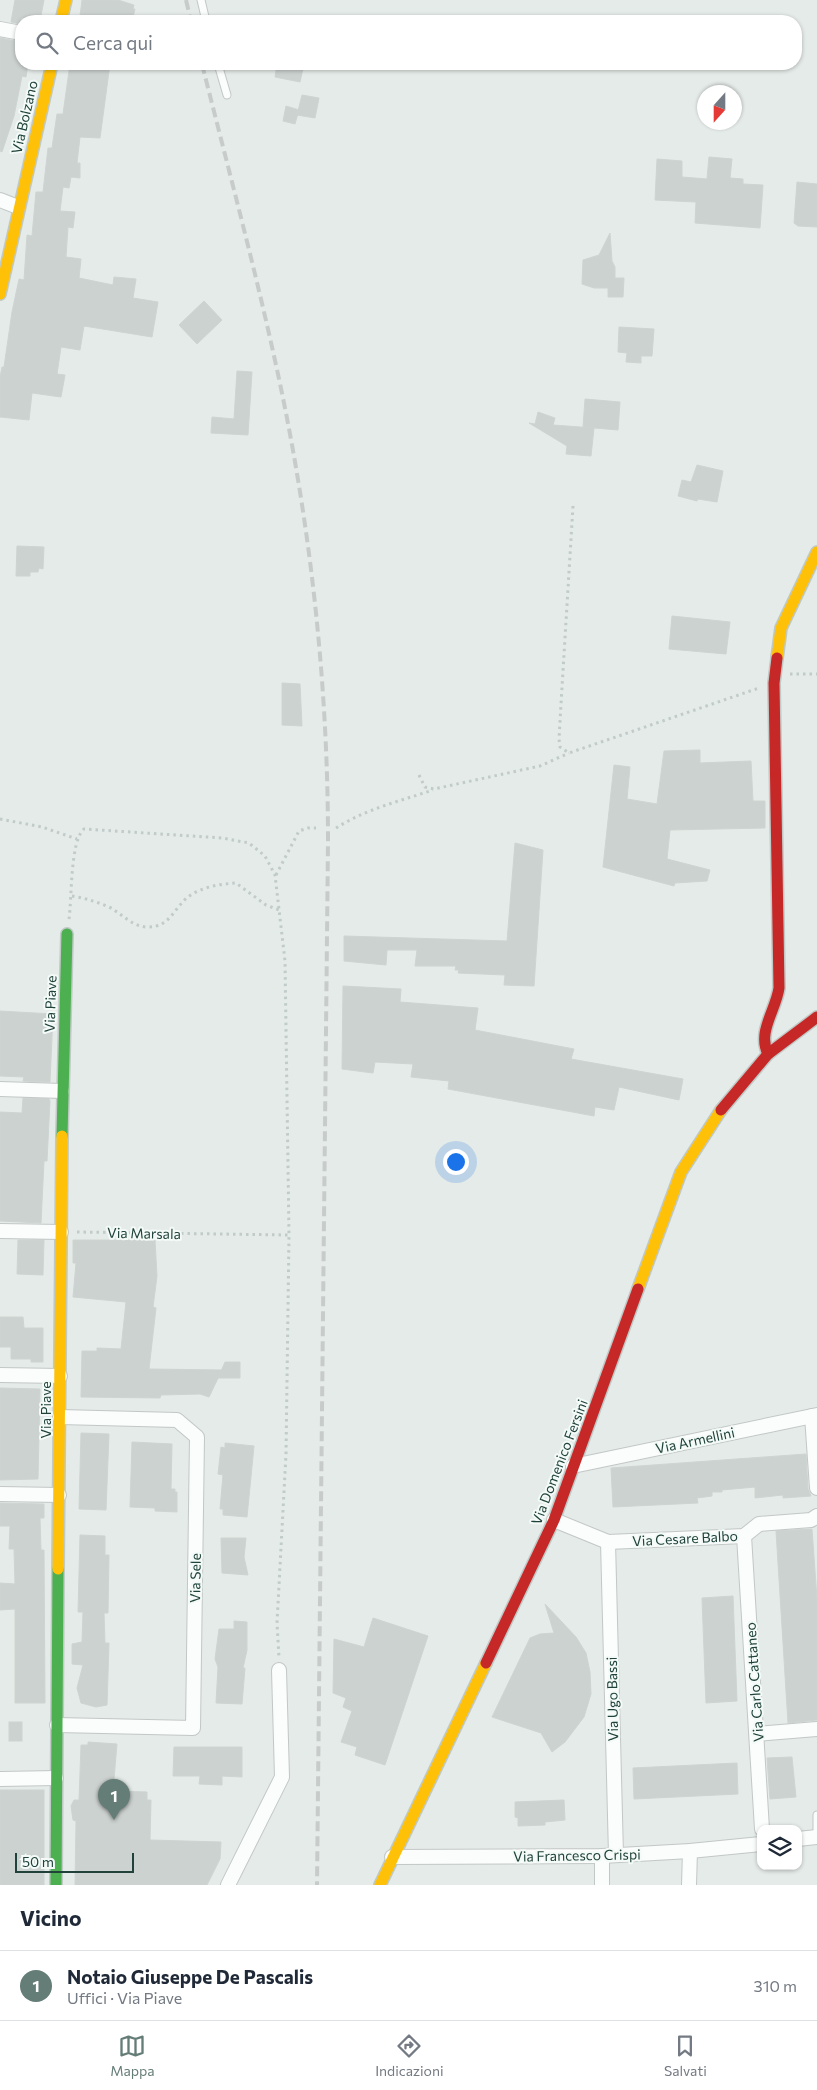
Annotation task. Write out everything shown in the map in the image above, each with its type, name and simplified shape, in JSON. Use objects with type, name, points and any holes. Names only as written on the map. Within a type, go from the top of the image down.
[{"type":"street","points":[[62,15],[66,0]]},
{"type":"street","points":[[0,29],[15,32]]},
{"type":"street","name":"Via Bolzano","points":[[0,294],[18,207],[51,70]]},
{"type":"street","points":[[0,200],[18,207]]},
{"type":"street","points":[[768,1054],[762,1041],[769,1018],[776,1004],[779,988],[774,678],[781,628],[817,552]]},
{"type":"street","name":"Via Piave","points":[[56,1885],[62,1091],[67,934]]},
{"type":"street","name":"Via Domenico Fersini","points":[[380,1885],[554,1520],[626,1328],[681,1172],[724,1105],[768,1054],[817,1017]]},
{"type":"street","points":[[0,1089],[62,1091]]},
{"type":"street","points":[[0,1231],[61,1232]]},
{"type":"street","points":[[0,1375],[60,1376]]},
{"type":"street","points":[[814,1415],[817,1488]]},
{"type":"street","name":"Via Armellini","points":[[573,1466],[814,1415]]},
{"type":"street","name":"Via Sele","points":[[57,1725],[193,1728],[197,1437],[177,1420],[60,1417]]},
{"type":"street","points":[[0,1494],[60,1495]]},
{"type":"street","name":"Via Cesare Balbo","points":[[608,1542],[744,1536],[759,1524],[811,1520],[817,1516]]},
{"type":"street","points":[[554,1520],[608,1542]]},
{"type":"street","name":"Via Carlo Cattaneo","points":[[744,1536],[762,1825]]},
{"type":"street","name":"Via Ugo Bassi","points":[[602,1885],[609,1856],[608,1542]]},
{"type":"street","points":[[228,1885],[282,1777],[279,1670]]},
{"type":"street","points":[[757,1734],[817,1729]]},
{"type":"street","points":[[0,1779],[56,1778]]},
{"type":"street","points":[[802,1839],[817,1837]]},
{"type":"street","name":"Via Francesco Crispi","points":[[392,1857],[609,1856],[757,1844]]},
{"type":"street","points":[[689,1885],[690,1851]]},
{"type":"lane","points":[[201,0],[205,15]]},
{"type":"lane","points":[[220,70],[227,95]]},
{"type":"lane","points":[[817,1815],[817,1832]]},
{"type":"path","points":[[569,753],[560,747],[559,739],[573,506]]},
{"type":"path","points":[[336,828],[354,817],[373,809],[434,790],[540,766],[569,753],[774,678],[817,674]]},
{"type":"path","points":[[419,774],[425,787],[434,790]]},
{"type":"path","points":[[0,819],[42,827],[77,839]]},
{"type":"path","points":[[275,875],[300,831],[316,828]]},
{"type":"path","points":[[67,934],[77,839],[84,829],[222,838],[249,843],[265,856],[275,875],[285,961],[289,1235],[286,1454],[278,1623],[279,1670]]},
{"type":"path","points":[[72,896],[84,898],[109,907],[136,924],[145,927],[167,922],[187,898],[195,892],[222,884],[236,883],[266,905],[279,910]]},
{"type":"path","name":"Via Marsala","points":[[61,1232],[289,1235]]},
{"type":"building","points":[[15,0],[44,0],[41,15],[15,15],[15,23],[11,22]]},
{"type":"building","points":[[82,0],[118,0],[134,5],[133,9],[135,9],[134,15],[80,15]]},
{"type":"building","points":[[0,38],[15,41],[15,70],[27,70],[26,77],[22,76],[14,116],[2,152],[0,151]]},
{"type":"building","points":[[69,70],[109,70],[100,138],[80,137],[77,163],[80,163],[80,178],[71,177],[69,188],[63,187],[60,211],[75,212],[73,228],[68,227],[66,257],[81,259],[79,278],[113,285],[114,277],[136,279],[133,298],[158,302],[152,337],[84,326],[80,350],[61,347],[57,374],[65,375],[61,397],[32,393],[29,420],[0,417],[0,377],[2,367],[4,367],[19,279],[24,280],[27,235],[32,236],[36,192],[43,192],[48,148],[52,148],[57,114],[63,114]]},
{"type":"building","points":[[276,70],[303,70],[300,82],[275,77]]},
{"type":"building","points":[[302,95],[319,98],[315,118],[297,115]]},
{"type":"building","points":[[286,106],[299,110],[295,124],[283,121]]},
{"type":"building","points":[[709,157],[732,159],[730,178],[743,179],[743,184],[763,185],[760,228],[695,223],[696,202],[655,200],[657,159],[682,161],[682,177],[707,179]]},
{"type":"building","points":[[797,182],[817,184],[817,227],[798,226],[794,223]]},
{"type":"building","points":[[610,233],[615,278],[624,278],[623,297],[608,297],[608,288],[594,288],[582,284],[583,260],[599,255]]},
{"type":"building","points":[[204,301],[222,320],[197,344],[179,325]]},
{"type":"building","points":[[619,327],[654,329],[652,356],[641,356],[641,363],[626,362],[627,353],[618,352]]},
{"type":"building","points":[[237,371],[252,372],[248,435],[211,433],[212,417],[234,419]]},
{"type":"building","points":[[585,399],[620,402],[618,430],[583,427]]},
{"type":"building","points":[[538,412],[555,418],[553,425],[594,428],[591,456],[566,454],[567,446],[529,423],[535,424]]},
{"type":"building","points":[[697,465],[723,471],[717,502],[698,499],[697,501],[678,496],[682,480],[691,482]]},
{"type":"building","points":[[17,546],[44,547],[43,569],[39,568],[38,572],[30,572],[30,576],[16,576]]},
{"type":"building","points":[[672,616],[730,622],[726,654],[669,649]]},
{"type":"building","points":[[282,683],[300,684],[302,726],[282,725]]},
{"type":"building","points":[[700,750],[700,763],[751,761],[753,801],[765,801],[765,828],[670,830],[667,859],[710,870],[707,881],[675,883],[674,886],[603,867],[614,765],[630,767],[627,799],[657,804],[664,751]]},
{"type":"building","points":[[515,843],[543,850],[534,986],[504,985],[505,975],[458,973],[459,970],[455,970],[456,966],[415,966],[417,950],[387,950],[386,965],[344,961],[344,936],[507,941]]},
{"type":"building","points":[[343,986],[401,989],[400,1002],[478,1008],[475,1030],[574,1049],[571,1059],[683,1079],[679,1100],[619,1087],[614,1110],[595,1107],[594,1116],[448,1089],[449,1081],[411,1077],[413,1064],[375,1062],[373,1073],[342,1069]]},
{"type":"building","points":[[0,1011],[53,1014],[50,1082],[23,1081],[24,1077],[0,1076]]},
{"type":"building","points":[[23,1098],[49,1099],[50,1101],[47,1161],[44,1161],[41,1223],[0,1221],[0,1112],[22,1113]]},
{"type":"building","points":[[18,1240],[44,1240],[43,1275],[17,1274]]},
{"type":"building","points":[[73,1240],[155,1240],[157,1276],[153,1307],[156,1308],[149,1369],[222,1370],[209,1397],[200,1394],[161,1395],[160,1398],[81,1397],[82,1351],[97,1351],[97,1348],[121,1349],[126,1302],[73,1297],[76,1263],[73,1263]]},
{"type":"building","points":[[0,1317],[23,1317],[24,1328],[43,1328],[43,1362],[31,1362],[31,1359],[11,1359],[11,1347],[0,1347]]},
{"type":"building","points":[[225,1362],[240,1362],[240,1378],[218,1378]]},
{"type":"building","points":[[0,1388],[40,1389],[38,1479],[0,1480]]},
{"type":"building","points":[[81,1433],[109,1434],[106,1510],[79,1509]]},
{"type":"building","points":[[132,1442],[172,1444],[171,1489],[175,1489],[175,1492],[177,1492],[177,1512],[155,1511],[155,1508],[130,1507]]},
{"type":"building","points":[[225,1443],[254,1446],[247,1517],[223,1515],[223,1509],[220,1509],[223,1475],[218,1474],[221,1447],[225,1448]]},
{"type":"building","points":[[806,1454],[808,1489],[811,1496],[783,1498],[783,1495],[755,1498],[755,1487],[712,1492],[712,1496],[697,1498],[698,1503],[613,1507],[611,1468]]},
{"type":"building","points":[[0,1503],[44,1504],[44,1518],[40,1518],[41,1550],[44,1550],[45,1703],[15,1703],[15,1609],[0,1610],[0,1583],[15,1584],[14,1549],[9,1549],[10,1526],[0,1526]]},
{"type":"building","points":[[812,1529],[817,1599],[817,1720],[788,1723],[776,1531]]},
{"type":"building","points":[[80,1535],[105,1536],[105,1555],[109,1555],[108,1613],[104,1613],[105,1643],[109,1643],[107,1705],[96,1707],[81,1703],[77,1688],[83,1665],[72,1664],[72,1644],[82,1642],[83,1612],[78,1612]]},
{"type":"building","points":[[221,1538],[246,1538],[244,1557],[248,1575],[222,1573]]},
{"type":"building","points":[[733,1596],[737,1701],[706,1703],[702,1598]]},
{"type":"building","points":[[545,1604],[576,1637],[586,1653],[590,1672],[591,1694],[584,1717],[565,1742],[552,1752],[541,1733],[492,1717],[530,1638],[540,1634],[554,1633]]},
{"type":"building","points":[[373,1618],[428,1636],[385,1765],[355,1755],[357,1747],[341,1742],[352,1711],[343,1707],[346,1698],[333,1693],[334,1639],[364,1647]]},
{"type":"building","points":[[234,1621],[247,1622],[247,1650],[243,1668],[245,1668],[242,1704],[216,1703],[218,1667],[215,1659],[219,1629],[234,1629]]},
{"type":"building","points":[[9,1722],[22,1722],[22,1741],[9,1741]]},
{"type":"building","points":[[88,1742],[117,1744],[113,1791],[147,1792],[147,1800],[151,1800],[150,1840],[221,1842],[220,1859],[207,1885],[75,1885],[76,1821],[73,1820],[71,1806],[74,1800],[79,1800],[81,1745],[88,1745]]},
{"type":"building","points":[[174,1747],[242,1747],[242,1777],[222,1776],[222,1785],[199,1784],[200,1776],[173,1776]]},
{"type":"building","points":[[792,1757],[796,1797],[770,1799],[767,1758]]},
{"type":"building","points":[[737,1763],[738,1794],[634,1799],[633,1768]]},
{"type":"building","points":[[0,1790],[44,1790],[44,1885],[0,1885]]},
{"type":"building","points":[[564,1800],[565,1820],[545,1822],[545,1825],[518,1826],[518,1818],[515,1817],[515,1802]]},
{"type":"railway","points":[[186,0],[190,15]]},
{"type":"railway","points":[[204,70],[259,289],[288,423],[315,602],[325,721],[328,841],[317,1885]]},
{"type":"traffic: fast","points":[[62,1136],[67,934]]},
{"type":"traffic: fast","points":[[56,1885],[58,1569]]},
{"type":"traffic: slow","points":[[62,15],[66,0]]},
{"type":"traffic: slow","points":[[0,294],[51,70]]},
{"type":"traffic: slow","points":[[777,658],[781,628],[817,552]]},
{"type":"traffic: slow","points":[[638,1289],[681,1172],[721,1110]]},
{"type":"traffic: slow","points":[[58,1569],[62,1136]]},
{"type":"traffic: slow","points":[[380,1885],[486,1663]]},
{"type":"traffic: jam","points":[[768,1054],[765,1046],[766,1029],[779,988],[774,683],[777,658]]},
{"type":"traffic: jam","points":[[721,1110],[768,1054],[817,1017]]},
{"type":"traffic: jam","points":[[486,1663],[554,1520],[638,1289]]},
{"type":"place","name":"Notaio Giuseppe De Pascalis","points":[[114,1820]]}]
